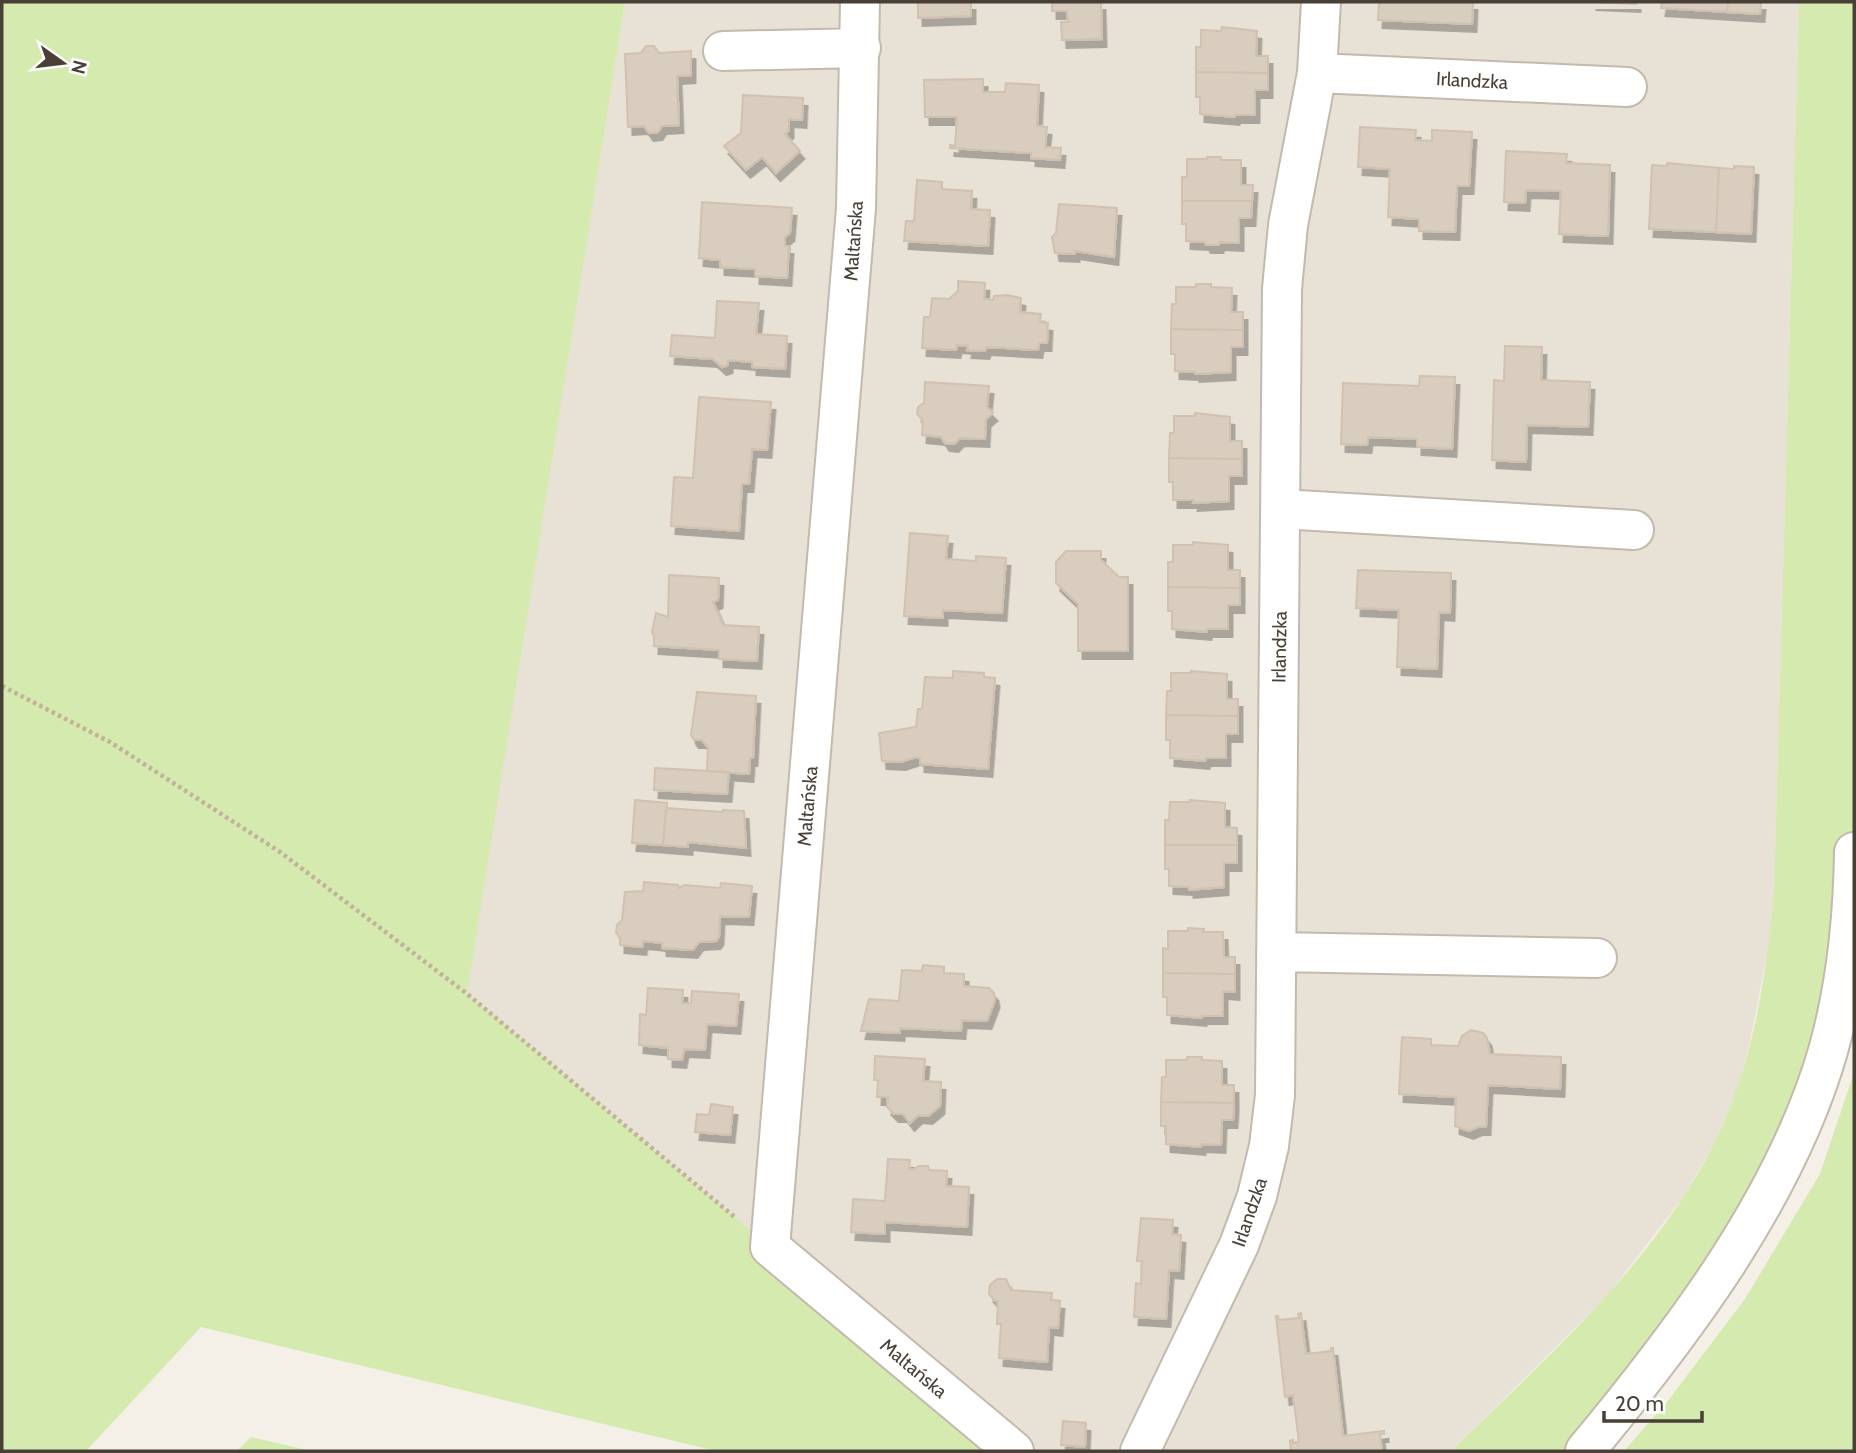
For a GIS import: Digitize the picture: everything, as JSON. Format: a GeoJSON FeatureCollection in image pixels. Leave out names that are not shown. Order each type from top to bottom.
{"type":"FeatureCollection","features":[{"type":"Feature","properties":{"kind":"street","name":"Maltańska"},"geometry":{"type":"LineString","coordinates":[[860,2],[856,208],[770,1247],[1014,1451]]}},
{"type":"Feature","properties":{"kind":"street","name":"Irlandzka"},"geometry":{"type":"LineString","coordinates":[[1140,1451],[1239,1245],[1258,1196],[1269,1146],[1275,1095],[1284,258],[1317,73],[1321,2]]}},
{"type":"Feature","properties":{"kind":"street"},"geometry":{"type":"LineString","coordinates":[[723,51],[860,48]]}},
{"type":"Feature","properties":{"kind":"street","name":"Irlandzka"},"geometry":{"type":"LineString","coordinates":[[1317,73],[1627,87]]}},
{"type":"Feature","properties":{"kind":"street"},"geometry":{"type":"LineString","coordinates":[[1280,509],[1634,530]]}},
{"type":"Feature","properties":{"kind":"street"},"geometry":{"type":"LineString","coordinates":[[1585,1451],[1673,1341],[1745,1236],[1803,1122],[1828,1051],[1842,986],[1853,887],[1854,852]]}},
{"type":"Feature","properties":{"kind":"street"},"geometry":{"type":"LineString","coordinates":[[1276,952],[1597,958]]}},
{"type":"Feature","properties":{"kind":"path"},"geometry":{"type":"LineString","coordinates":[[2,686],[110,742],[280,852],[467,993],[770,1247]]}},
{"type":"Feature","properties":{"kind":"shaded area"},"geometry":{"type":"Polygon","coordinates":[[[625,2],[1799,2],[1774,890],[1769,944],[1750,1042],[1738,1088],[1714,1143],[1684,1196],[1608,1295],[1451,1451],[1014,1451],[466,993],[625,2]]]}},
{"type":"Feature","properties":{"kind":"green space"},"geometry":{"type":"Polygon","coordinates":[[[2,2],[625,2],[467,993],[1014,1451],[716,1451],[201,1327],[86,1451],[2,1451],[2,2]]]}},
{"type":"Feature","properties":{"kind":"green space"},"geometry":{"type":"Polygon","coordinates":[[[1799,2],[1854,2],[1854,852],[1803,1122],[1585,1451],[1451,1451],[1576,1328],[1653,1240],[1686,1193],[1715,1142],[1745,1064],[1757,1016],[1774,890],[1799,2]]]}},
{"type":"Feature","properties":{"kind":"green space"},"geometry":{"type":"Polygon","coordinates":[[[1854,1073],[1854,1451],[1624,1451],[1667,1402],[1745,1299],[1820,1174],[1854,1073]]]}},
{"type":"Feature","properties":{"kind":"green space"},"geometry":{"type":"Polygon","coordinates":[[[251,1437],[312,1451],[237,1451],[251,1437]]]}},
{"type":"Feature","properties":{"kind":"building"},"geometry":{"type":"Polygon","coordinates":[[[918,2],[971,2],[971,16],[918,18],[918,2]]]}},
{"type":"Feature","properties":{"kind":"building"},"geometry":{"type":"Polygon","coordinates":[[[1052,2],[1101,2],[1102,39],[1062,40],[1061,22],[1068,22],[1067,11],[1052,11],[1052,2]]]}},
{"type":"Feature","properties":{"kind":"building"},"geometry":{"type":"Polygon","coordinates":[[[1379,2],[1473,2],[1472,24],[1378,20],[1379,2]]]}},
{"type":"Feature","properties":{"kind":"building"},"geometry":{"type":"Polygon","coordinates":[[[1591,2],[1636,2],[1636,4],[1591,2]]]}},
{"type":"Feature","properties":{"kind":"building"},"geometry":{"type":"Polygon","coordinates":[[[1662,2],[1728,2],[1727,12],[1661,8],[1662,2]]]}},
{"type":"Feature","properties":{"kind":"building"},"geometry":{"type":"Polygon","coordinates":[[[1728,2],[1761,2],[1760,14],[1727,12],[1728,2]]]}},
{"type":"Feature","properties":{"kind":"building"},"geometry":{"type":"Polygon","coordinates":[[[1222,27],[1257,31],[1256,56],[1268,56],[1268,73],[1196,72],[1196,47],[1201,47],[1201,30],[1221,31],[1222,27]]]}},
{"type":"Feature","properties":{"kind":"building"},"geometry":{"type":"Polygon","coordinates":[[[646,46],[654,46],[659,53],[691,51],[691,75],[677,76],[679,125],[662,126],[658,132],[649,133],[644,126],[628,127],[625,54],[641,53],[646,46]]]}},
{"type":"Feature","properties":{"kind":"building"},"geometry":{"type":"Polygon","coordinates":[[[1196,72],[1268,73],[1268,90],[1255,90],[1255,115],[1235,117],[1200,114],[1200,97],[1196,97],[1196,72]]]}},
{"type":"Feature","properties":{"kind":"building"},"geometry":{"type":"Polygon","coordinates":[[[983,79],[983,92],[1005,92],[1006,83],[1039,85],[1037,126],[1047,127],[1045,147],[1061,148],[1060,160],[1031,158],[1031,153],[950,148],[950,145],[955,146],[957,117],[925,117],[924,80],[983,79]]]}},
{"type":"Feature","properties":{"kind":"building"},"geometry":{"type":"Polygon","coordinates":[[[743,95],[803,98],[802,120],[789,119],[789,130],[785,134],[800,151],[776,173],[762,157],[746,170],[724,146],[741,133],[743,95]]]}},
{"type":"Feature","properties":{"kind":"building"},"geometry":{"type":"Polygon","coordinates":[[[1360,127],[1416,130],[1415,140],[1432,141],[1432,130],[1472,132],[1469,186],[1457,186],[1455,232],[1419,231],[1419,219],[1388,217],[1390,169],[1358,167],[1360,127]]]}},
{"type":"Feature","properties":{"kind":"building"},"geometry":{"type":"Polygon","coordinates":[[[1506,151],[1567,154],[1566,163],[1610,165],[1608,236],[1559,234],[1561,191],[1526,190],[1525,203],[1504,202],[1506,151]]]}},
{"type":"Feature","properties":{"kind":"building"},"geometry":{"type":"Polygon","coordinates":[[[1207,157],[1241,160],[1241,185],[1253,185],[1252,201],[1182,201],[1182,177],[1187,177],[1187,159],[1207,157]]]}},
{"type":"Feature","properties":{"kind":"building"},"geometry":{"type":"Polygon","coordinates":[[[1667,163],[1719,168],[1716,232],[1649,229],[1652,165],[1667,166],[1667,163]]]}},
{"type":"Feature","properties":{"kind":"building"},"geometry":{"type":"Polygon","coordinates":[[[1734,166],[1754,167],[1751,234],[1716,232],[1719,168],[1734,169],[1734,166]]]}},
{"type":"Feature","properties":{"kind":"building"},"geometry":{"type":"Polygon","coordinates":[[[917,180],[942,182],[942,189],[972,191],[971,209],[990,210],[988,246],[904,241],[906,221],[914,221],[917,180]]]}},
{"type":"Feature","properties":{"kind":"building"},"geometry":{"type":"Polygon","coordinates":[[[1182,201],[1252,201],[1251,218],[1239,218],[1239,243],[1219,242],[1219,245],[1206,245],[1205,242],[1186,241],[1186,224],[1182,224],[1182,201]]]}},
{"type":"Feature","properties":{"kind":"building"},"geometry":{"type":"Polygon","coordinates":[[[702,202],[792,208],[790,233],[785,237],[785,246],[789,246],[787,278],[755,276],[755,269],[720,267],[720,260],[699,258],[702,202]]]}},
{"type":"Feature","properties":{"kind":"building"},"geometry":{"type":"Polygon","coordinates":[[[1059,204],[1117,208],[1114,257],[1075,251],[1075,254],[1055,253],[1052,237],[1056,233],[1059,204]]]}},
{"type":"Feature","properties":{"kind":"building"},"geometry":{"type":"Polygon","coordinates":[[[958,281],[985,283],[984,299],[993,300],[994,296],[1007,295],[1021,298],[1020,312],[1041,314],[1040,322],[1048,323],[1047,343],[1039,343],[1038,350],[986,347],[985,351],[967,350],[968,346],[957,345],[956,350],[922,348],[924,317],[930,317],[932,298],[949,299],[958,291],[958,281]]]}},
{"type":"Feature","properties":{"kind":"building"},"geometry":{"type":"Polygon","coordinates":[[[1196,284],[1232,288],[1231,312],[1243,312],[1243,330],[1171,329],[1176,287],[1196,287],[1196,284]]]}},
{"type":"Feature","properties":{"kind":"building"},"geometry":{"type":"Polygon","coordinates":[[[717,301],[759,303],[756,334],[787,336],[785,369],[752,367],[752,362],[728,360],[728,365],[722,367],[713,359],[670,356],[672,335],[715,338],[717,301]]]}},
{"type":"Feature","properties":{"kind":"building"},"geometry":{"type":"Polygon","coordinates":[[[1171,329],[1243,330],[1243,347],[1231,347],[1231,372],[1195,374],[1175,371],[1175,354],[1171,354],[1171,329]]]}},
{"type":"Feature","properties":{"kind":"building"},"geometry":{"type":"Polygon","coordinates":[[[1505,346],[1542,347],[1541,380],[1590,382],[1588,427],[1527,425],[1526,462],[1492,460],[1494,380],[1504,381],[1505,346]]]}},
{"type":"Feature","properties":{"kind":"building"},"geometry":{"type":"Polygon","coordinates":[[[1420,376],[1455,377],[1452,449],[1417,447],[1417,439],[1368,437],[1367,445],[1341,444],[1343,383],[1419,386],[1420,376]]]}},
{"type":"Feature","properties":{"kind":"building"},"geometry":{"type":"Polygon","coordinates":[[[925,382],[989,386],[987,407],[993,413],[986,419],[985,439],[960,438],[954,444],[945,443],[941,437],[922,435],[923,420],[917,414],[918,407],[924,403],[925,382]]]}},
{"type":"Feature","properties":{"kind":"building"},"geometry":{"type":"Polygon","coordinates":[[[699,397],[771,402],[767,450],[752,449],[749,484],[742,484],[739,531],[671,526],[674,477],[693,478],[699,397]]]}},
{"type":"Feature","properties":{"kind":"building"},"geometry":{"type":"Polygon","coordinates":[[[1195,413],[1230,417],[1230,441],[1242,441],[1242,459],[1169,458],[1174,416],[1195,416],[1195,413]]]}},
{"type":"Feature","properties":{"kind":"building"},"geometry":{"type":"Polygon","coordinates":[[[1169,458],[1242,459],[1242,476],[1229,476],[1229,501],[1193,503],[1194,500],[1173,500],[1173,482],[1169,482],[1169,458]]]}},
{"type":"Feature","properties":{"kind":"building"},"geometry":{"type":"Polygon","coordinates":[[[910,533],[948,536],[946,559],[976,561],[976,556],[1006,558],[1002,613],[943,610],[943,618],[904,616],[910,533]]]}},
{"type":"Feature","properties":{"kind":"building"},"geometry":{"type":"Polygon","coordinates":[[[1193,542],[1228,545],[1228,570],[1240,570],[1240,588],[1168,587],[1168,562],[1173,562],[1173,545],[1193,545],[1193,542]]]}},
{"type":"Feature","properties":{"kind":"building"},"geometry":{"type":"Polygon","coordinates":[[[1066,551],[1101,551],[1101,560],[1119,577],[1128,577],[1128,651],[1078,651],[1078,604],[1056,583],[1056,562],[1066,551]]]}},
{"type":"Feature","properties":{"kind":"building"},"geometry":{"type":"Polygon","coordinates":[[[1358,570],[1451,573],[1450,613],[1439,612],[1437,669],[1397,667],[1399,610],[1356,608],[1358,570]]]}},
{"type":"Feature","properties":{"kind":"building"},"geometry":{"type":"Polygon","coordinates":[[[669,575],[719,578],[718,600],[713,602],[723,625],[759,627],[757,661],[719,659],[719,650],[654,646],[652,632],[656,613],[668,617],[669,575]]]}},
{"type":"Feature","properties":{"kind":"building"},"geometry":{"type":"Polygon","coordinates":[[[1168,587],[1240,588],[1240,605],[1228,605],[1228,629],[1207,629],[1207,632],[1172,629],[1172,611],[1168,611],[1168,587]]]}},
{"type":"Feature","properties":{"kind":"building"},"geometry":{"type":"Polygon","coordinates":[[[953,671],[984,673],[984,677],[995,678],[988,769],[920,764],[920,758],[916,757],[901,762],[882,761],[879,733],[916,727],[918,709],[922,709],[925,677],[953,678],[953,671]]]}},
{"type":"Feature","properties":{"kind":"building"},"geometry":{"type":"Polygon","coordinates":[[[1191,671],[1227,674],[1227,699],[1238,699],[1238,716],[1166,715],[1167,691],[1171,691],[1171,673],[1191,671]]]}},
{"type":"Feature","properties":{"kind":"building"},"geometry":{"type":"Polygon","coordinates":[[[697,692],[756,696],[753,758],[750,758],[749,774],[707,771],[708,747],[702,740],[694,740],[691,735],[697,692]]]}},
{"type":"Feature","properties":{"kind":"building"},"geometry":{"type":"Polygon","coordinates":[[[1166,715],[1238,716],[1238,734],[1226,734],[1226,758],[1206,758],[1205,761],[1170,758],[1170,740],[1166,740],[1166,715]]]}},
{"type":"Feature","properties":{"kind":"building"},"geometry":{"type":"Polygon","coordinates":[[[655,768],[729,772],[727,794],[654,790],[655,768]]]}},
{"type":"Feature","properties":{"kind":"building"},"geometry":{"type":"Polygon","coordinates":[[[635,800],[667,803],[663,845],[632,843],[635,800]]]}},
{"type":"Feature","properties":{"kind":"building"},"geometry":{"type":"Polygon","coordinates":[[[1190,800],[1225,803],[1225,827],[1237,828],[1237,845],[1165,845],[1165,820],[1169,820],[1170,802],[1190,800]]]}},
{"type":"Feature","properties":{"kind":"building"},"geometry":{"type":"Polygon","coordinates":[[[666,808],[744,811],[746,848],[688,842],[688,847],[663,845],[666,808]]]}},
{"type":"Feature","properties":{"kind":"building"},"geometry":{"type":"Polygon","coordinates":[[[1165,845],[1237,845],[1237,863],[1224,863],[1224,887],[1189,890],[1189,887],[1169,886],[1169,869],[1165,869],[1165,845]]]}},
{"type":"Feature","properties":{"kind":"building"},"geometry":{"type":"Polygon","coordinates":[[[644,882],[678,885],[679,888],[684,885],[720,888],[721,883],[752,886],[749,917],[720,916],[719,937],[716,941],[699,942],[693,950],[662,948],[662,943],[643,941],[642,947],[620,945],[616,932],[617,925],[622,920],[625,892],[643,891],[644,882]]]}},
{"type":"Feature","properties":{"kind":"building"},"geometry":{"type":"Polygon","coordinates":[[[1188,928],[1204,929],[1203,932],[1223,932],[1224,957],[1235,957],[1235,974],[1163,973],[1163,948],[1168,949],[1168,931],[1188,931],[1188,928]]]}},
{"type":"Feature","properties":{"kind":"building"},"geometry":{"type":"Polygon","coordinates":[[[923,965],[944,967],[944,973],[964,974],[964,986],[989,988],[994,993],[995,1000],[987,1021],[962,1020],[961,1031],[900,1028],[900,1033],[861,1031],[869,999],[899,1001],[902,970],[922,971],[923,965]]]}},
{"type":"Feature","properties":{"kind":"building"},"geometry":{"type":"Polygon","coordinates":[[[1163,973],[1235,974],[1235,992],[1223,991],[1223,1016],[1202,1018],[1167,1015],[1167,997],[1163,997],[1163,973]]]}},
{"type":"Feature","properties":{"kind":"building"},"geometry":{"type":"Polygon","coordinates":[[[648,988],[683,990],[682,1003],[691,1003],[692,991],[739,994],[736,1026],[707,1024],[705,1050],[684,1049],[682,1060],[668,1059],[668,1048],[639,1045],[640,1014],[646,1015],[648,988]]]}},
{"type":"Feature","properties":{"kind":"building"},"geometry":{"type":"Polygon","coordinates":[[[1471,1030],[1483,1033],[1487,1038],[1490,1054],[1561,1057],[1560,1089],[1488,1085],[1486,1127],[1469,1131],[1455,1126],[1456,1097],[1399,1094],[1402,1037],[1431,1039],[1431,1045],[1458,1046],[1462,1036],[1471,1030]]]}},
{"type":"Feature","properties":{"kind":"building"},"geometry":{"type":"Polygon","coordinates":[[[875,1056],[925,1059],[923,1081],[941,1082],[940,1106],[928,1116],[918,1115],[910,1123],[903,1114],[894,1114],[887,1107],[888,1097],[877,1097],[878,1080],[874,1080],[875,1056]]]}},
{"type":"Feature","properties":{"kind":"building"},"geometry":{"type":"Polygon","coordinates":[[[1187,1057],[1222,1061],[1222,1085],[1234,1085],[1234,1103],[1161,1102],[1166,1060],[1186,1060],[1187,1057]]]}},
{"type":"Feature","properties":{"kind":"building"},"geometry":{"type":"Polygon","coordinates":[[[1161,1102],[1234,1103],[1233,1120],[1222,1120],[1221,1145],[1201,1144],[1201,1147],[1166,1144],[1166,1126],[1161,1126],[1161,1102]]]}},
{"type":"Feature","properties":{"kind":"building"},"geometry":{"type":"Polygon","coordinates":[[[711,1104],[733,1107],[730,1135],[695,1132],[697,1114],[709,1115],[711,1104]]]}},
{"type":"Feature","properties":{"kind":"building"},"geometry":{"type":"Polygon","coordinates":[[[888,1159],[910,1160],[909,1169],[928,1166],[929,1170],[947,1171],[946,1186],[969,1187],[967,1227],[885,1222],[885,1234],[851,1232],[853,1199],[885,1201],[888,1159]]]}},
{"type":"Feature","properties":{"kind":"building"},"geometry":{"type":"Polygon","coordinates":[[[1141,1218],[1173,1220],[1172,1234],[1181,1235],[1179,1271],[1169,1270],[1166,1319],[1134,1317],[1136,1283],[1141,1284],[1142,1261],[1137,1261],[1141,1218]]]}},
{"type":"Feature","properties":{"kind":"building"},"geometry":{"type":"Polygon","coordinates":[[[997,1279],[1006,1279],[1011,1290],[1052,1293],[1051,1300],[1060,1301],[1058,1328],[1049,1327],[1047,1362],[999,1358],[1001,1324],[997,1324],[998,1301],[989,1294],[990,1285],[997,1279]]]}},
{"type":"Feature","properties":{"kind":"building"},"geometry":{"type":"Polygon","coordinates":[[[1301,1313],[1306,1354],[1331,1351],[1333,1348],[1343,1436],[1384,1431],[1384,1434],[1380,1434],[1382,1451],[1291,1451],[1290,1441],[1299,1442],[1293,1395],[1285,1397],[1276,1316],[1279,1320],[1299,1318],[1298,1314],[1301,1313]]]}},
{"type":"Feature","properties":{"kind":"building"},"geometry":{"type":"Polygon","coordinates":[[[1063,1421],[1086,1423],[1085,1447],[1061,1445],[1063,1421]]]}}]}
